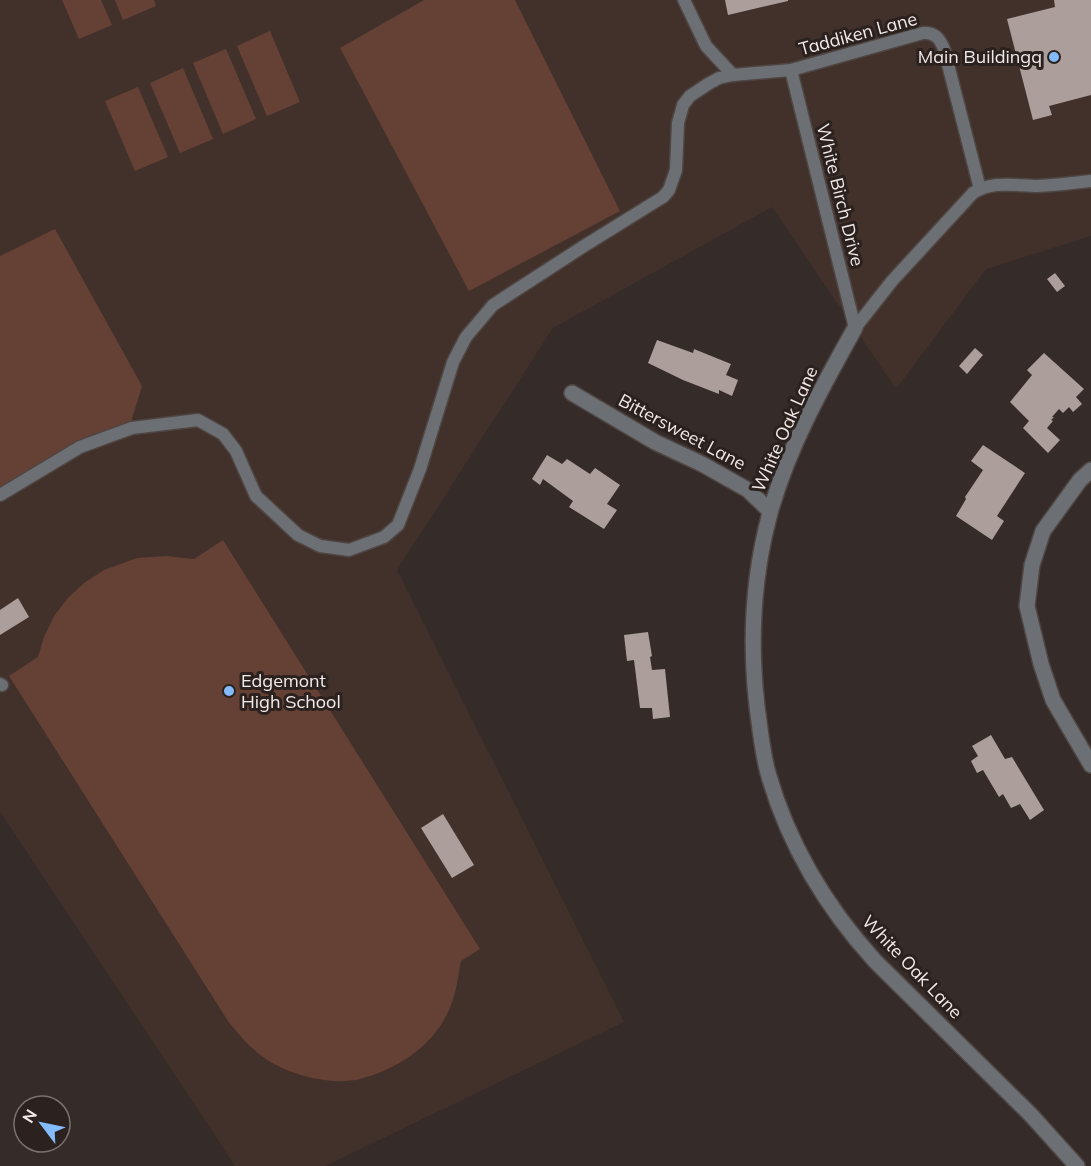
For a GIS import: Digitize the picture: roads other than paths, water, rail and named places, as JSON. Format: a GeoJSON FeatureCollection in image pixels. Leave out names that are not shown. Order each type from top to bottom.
{"type":"FeatureCollection","features":[{"type":"Feature","properties":{"kind":"street","name":"White Oak Lane"},"geometry":{"type":"LineString","coordinates":[[855,328],[814,403],[782,478],[770,511],[761,549],[753,627],[753,667],[756,705],[767,771],[791,836],[822,893],[858,943],[1031,1115],[1077,1166]]}},
{"type":"Feature","properties":{"kind":"street","name":"Bittersweet Lane"},"geometry":{"type":"LineString","coordinates":[[572,393],[655,442],[702,464],[748,490],[770,511]]}},
{"type":"Feature","properties":{"kind":"street"},"geometry":{"type":"LineString","coordinates":[[1091,470],[1080,480],[1043,531],[1032,565],[1027,606],[1041,664],[1053,700],[1091,765]]}},
{"type":"Feature","properties":{"kind":"lane"},"geometry":{"type":"LineString","coordinates":[[684,0],[706,46],[732,75]]}},
{"type":"Feature","properties":{"kind":"lane","name":"Taddiken Lane"},"geometry":{"type":"LineString","coordinates":[[0,495],[80,447],[132,428],[198,420],[223,434],[236,451],[256,496],[298,535],[320,546],[348,550],[384,537],[398,525],[420,469],[453,362],[466,337],[493,305],[663,197],[669,190],[676,171],[678,123],[683,105],[690,96],[719,78],[791,70],[923,33],[934,35],[944,49],[980,189]]}},
{"type":"Feature","properties":{"kind":"lane","name":"White Birch Drive"},"geometry":{"type":"LineString","coordinates":[[791,70],[855,328]]}},
{"type":"Feature","properties":{"kind":"lane"},"geometry":{"type":"LineString","coordinates":[[980,189],[995,185],[1040,186],[1091,181]]}},
{"type":"Feature","properties":{"kind":"lane","name":"White Oak Lane"},"geometry":{"type":"LineString","coordinates":[[855,328],[892,281],[973,193],[980,189]]}},
{"type":"Feature","properties":{"kind":"place","name":"Main Buildingq"},"geometry":{"type":"Point","coordinates":[1054,57]}},
{"type":"Feature","properties":{"kind":"place","name":"Edgemont High School"},"geometry":{"type":"Point","coordinates":[229,691]}}]}
